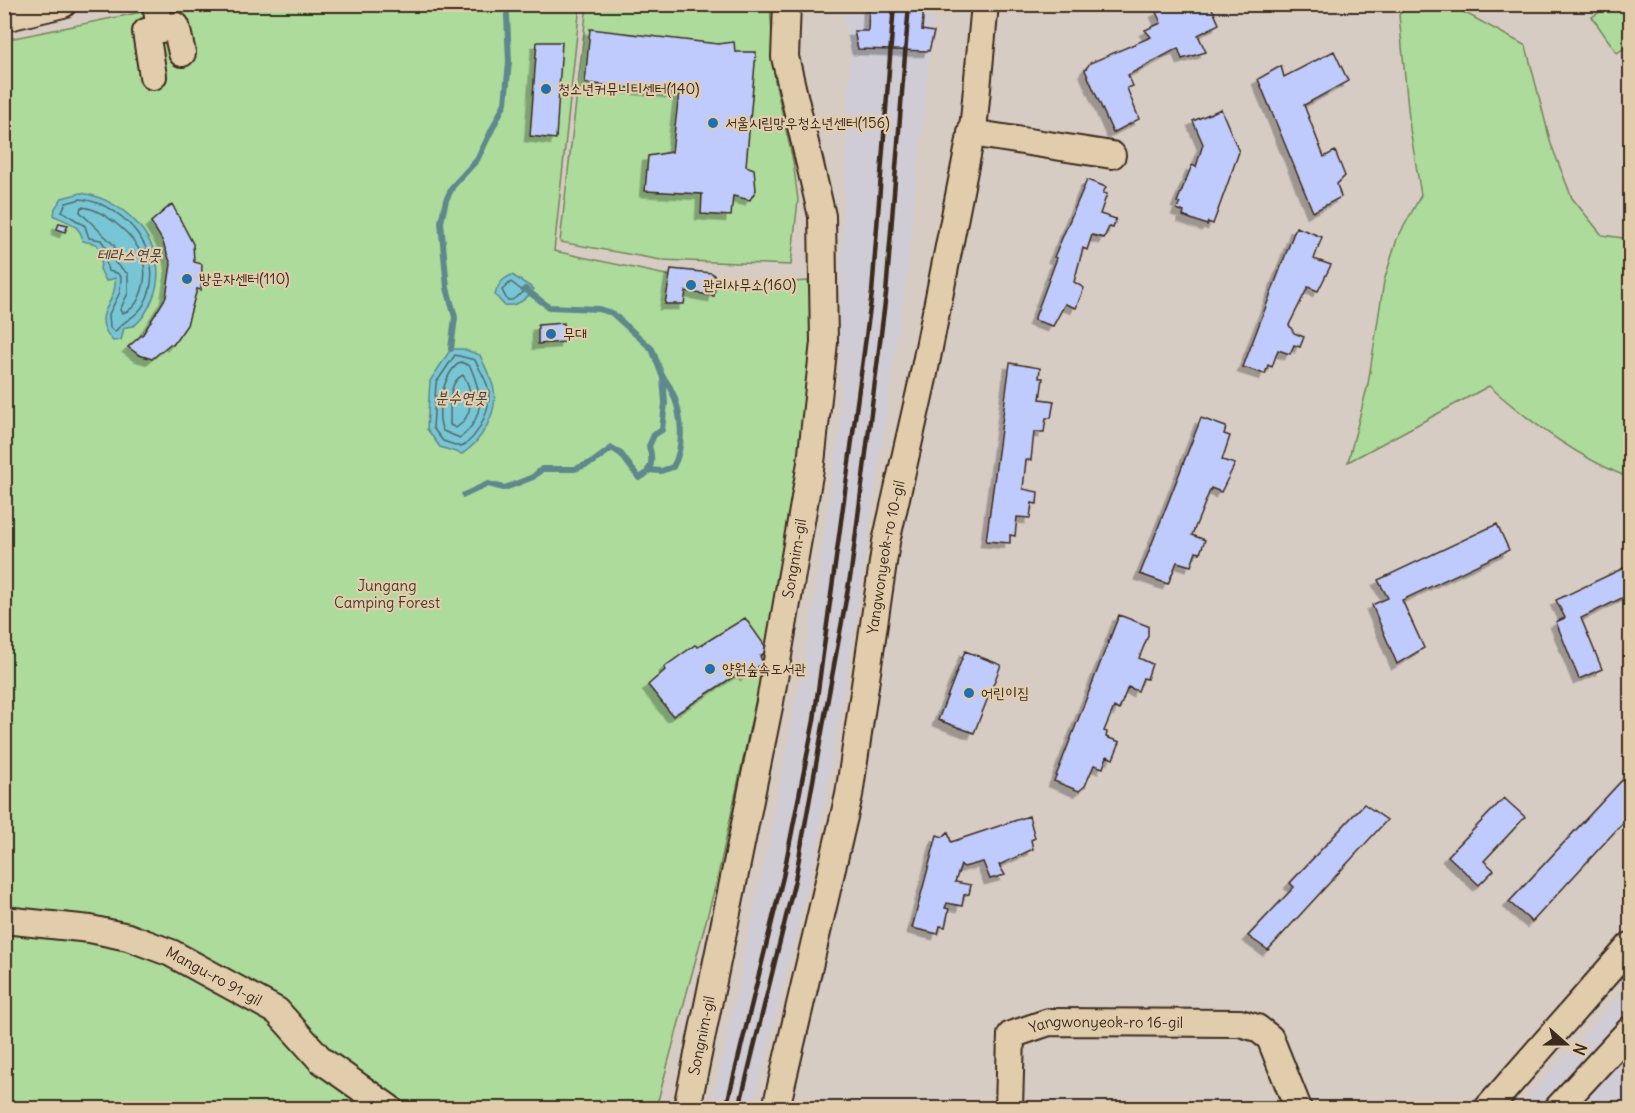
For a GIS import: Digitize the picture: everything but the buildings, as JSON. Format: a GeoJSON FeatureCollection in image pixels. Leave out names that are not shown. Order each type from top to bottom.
{"type":"FeatureCollection","features":[{"type":"Feature","properties":{"kind":"street"},"geometry":{"type":"LineString","coordinates":[[4,18],[63,4]]}},
{"type":"Feature","properties":{"kind":"street","name":"Songnim-gil"},"geometry":{"type":"LineString","coordinates":[[687,1108],[774,679],[811,463],[824,342],[822,216],[785,57],[787,4]]}},
{"type":"Feature","properties":{"kind":"street","name":"Yangwonyeok-ro 10-gil"},"geometry":{"type":"LineString","coordinates":[[776,1108],[849,795],[886,542],[922,383],[971,133],[985,4]]}},
{"type":"Feature","properties":{"kind":"street"},"geometry":{"type":"LineString","coordinates":[[153,76],[146,32],[158,16],[176,26],[182,53]]}},
{"type":"Feature","properties":{"kind":"street"},"geometry":{"type":"LineString","coordinates":[[971,133],[1112,155]]}},
{"type":"Feature","properties":{"kind":"street","name":"Mangu-ro 91-gil"},"geometry":{"type":"LineString","coordinates":[[4,920],[90,929],[128,937],[171,953],[277,1011],[321,1060],[389,1108]]}},
{"type":"Feature","properties":{"kind":"street"},"geometry":{"type":"LineString","coordinates":[[1488,1108],[1630,946]]}},
{"type":"Feature","properties":{"kind":"street","name":"Yangwonyeok-ro 16-gil"},"geometry":{"type":"LineString","coordinates":[[1009,1108],[1011,1035],[1049,1022],[1240,1023],[1257,1028],[1270,1038],[1298,1108]]}},
{"type":"Feature","properties":{"kind":"street"},"geometry":{"type":"LineString","coordinates":[[1558,1108],[1630,1030]]}},
{"type":"Feature","properties":{"kind":"shaded area"},"geometry":{"type":"Polygon","coordinates":[[[842,5],[935,5],[907,273],[856,619],[817,847],[753,1108],[711,1108],[772,827],[813,612],[840,426],[840,306],[850,52],[842,5]]]}},
{"type":"Feature","properties":{"kind":"shaded area"},"geometry":{"type":"Polygon","coordinates":[[[1630,985],[1630,1108],[1518,1108],[1630,985]]]}},
{"type":"Feature","properties":{"kind":"green space"},"geometry":{"type":"Polygon","coordinates":[[[1409,4],[1451,5],[1526,46],[1551,144],[1572,198],[1602,235],[1630,239],[1630,478],[1574,450],[1521,413],[1489,386],[1348,462],[1368,384],[1384,281],[1397,239],[1421,195],[1410,129],[1399,15],[1409,4]]]}},
{"type":"Feature","properties":{"kind":"green space","name":"Jungang Camping Forest"},"geometry":{"type":"Polygon","coordinates":[[[176,5],[580,5],[554,251],[717,286],[808,281],[814,339],[781,583],[717,880],[656,1108],[5,1108],[4,40],[176,5]]]}},
{"type":"Feature","properties":{"kind":"green space"},"geometry":{"type":"Polygon","coordinates":[[[587,5],[770,5],[775,81],[793,161],[798,200],[791,265],[661,260],[560,242],[587,5]]]}},
{"type":"Feature","properties":{"kind":"green space"},"geometry":{"type":"Polygon","coordinates":[[[1610,5],[1630,5],[1630,44],[1617,53],[1592,17],[1610,5]]]}},
{"type":"Feature","properties":{"kind":"water","name":"테라스연못"},"geometry":{"type":"Polygon","coordinates":[[[81,193],[116,206],[131,217],[152,246],[157,264],[157,282],[151,303],[139,321],[133,326],[124,328],[121,340],[113,341],[103,323],[103,316],[115,287],[115,278],[106,281],[100,269],[103,253],[96,244],[83,241],[79,231],[73,225],[54,216],[55,208],[62,198],[81,193]]]}},
{"type":"Feature","properties":{"kind":"water"},"geometry":{"type":"Polygon","coordinates":[[[512,275],[534,289],[521,302],[504,305],[495,295],[501,282],[512,275]]]}},
{"type":"Feature","properties":{"kind":"water","name":"분수연못"},"geometry":{"type":"Polygon","coordinates":[[[451,349],[463,349],[480,355],[492,381],[495,399],[491,417],[482,435],[462,454],[440,447],[427,429],[430,381],[451,349]]]}},
{"type":"Feature","properties":{"kind":"waterway"},"geometry":{"type":"LineString","coordinates":[[451,349],[455,317],[447,288],[441,222],[446,200],[453,186],[477,160],[505,103],[509,62],[507,15]]}},
{"type":"Feature","properties":{"kind":"waterway"},"geometry":{"type":"LineString","coordinates":[[464,495],[488,484],[504,488],[533,477],[542,469],[575,469],[593,462],[612,448],[621,454],[639,478],[644,476],[649,469],[651,460],[649,446],[654,435],[662,430],[665,403],[663,378],[652,349],[612,313],[599,309],[549,307],[525,289]]}},
{"type":"Feature","properties":{"kind":"waterway"},"geometry":{"type":"LineString","coordinates":[[648,470],[661,471],[673,467],[680,446],[678,409],[664,378]]}},
{"type":"Feature","properties":{"kind":"railway"},"geometry":{"type":"LineString","coordinates":[[726,1108],[783,877],[814,720],[872,293],[894,4]]}},
{"type":"Feature","properties":{"kind":"railway"},"geometry":{"type":"LineString","coordinates":[[739,1108],[795,880],[851,572],[886,294],[909,4]]}},
{"type":"Feature","properties":{"kind":"place","name":"청소년커뮤니티센터(140)"},"geometry":{"type":"Point","coordinates":[546,89]}},
{"type":"Feature","properties":{"kind":"place","name":"서울시립망우청소년센터(156)"},"geometry":{"type":"Point","coordinates":[713,123]}},
{"type":"Feature","properties":{"kind":"place","name":"방문자센터(110)"},"geometry":{"type":"Point","coordinates":[187,279]}},
{"type":"Feature","properties":{"kind":"place","name":"관리사무소(160)"},"geometry":{"type":"Point","coordinates":[691,285]}},
{"type":"Feature","properties":{"kind":"place","name":"무대"},"geometry":{"type":"Point","coordinates":[551,334]}},
{"type":"Feature","properties":{"kind":"place","name":"양원숲속도서관"},"geometry":{"type":"Point","coordinates":[710,669]}},
{"type":"Feature","properties":{"kind":"place","name":"어린이집"},"geometry":{"type":"Point","coordinates":[969,693]}}]}
